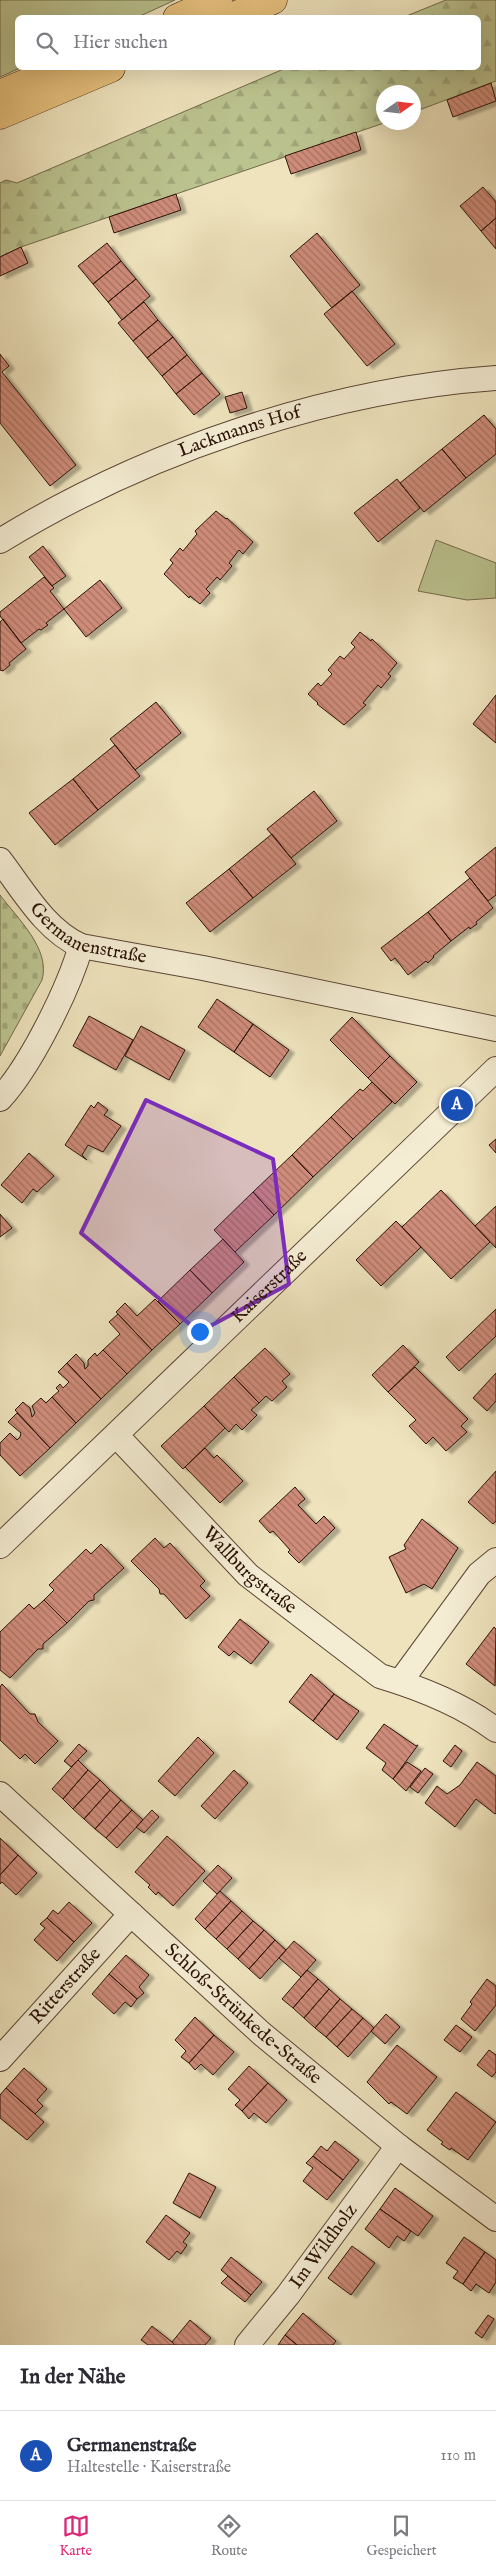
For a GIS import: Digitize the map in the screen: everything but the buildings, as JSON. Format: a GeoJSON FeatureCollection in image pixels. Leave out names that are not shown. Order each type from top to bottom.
{"type":"FeatureCollection","features":[{"type":"Feature","properties":{"kind":"highway"},"geometry":{"type":"LineString","coordinates":[[184,15],[218,0]]}},
{"type":"Feature","properties":{"kind":"highway"},"geometry":{"type":"LineString","coordinates":[[236,15],[273,0]]}},
{"type":"Feature","properties":{"kind":"highway"},"geometry":{"type":"LineString","coordinates":[[0,94],[56,70]]}},
{"type":"Feature","properties":{"kind":"highway"},"geometry":{"type":"LineString","coordinates":[[0,115],[106,70]]}},
{"type":"Feature","properties":{"kind":"street","name":"Lackmanns Hof"},"geometry":{"type":"LineString","coordinates":[[0,541],[49,511],[124,476],[232,433],[286,417],[405,389],[496,378]]}},
{"type":"Feature","properties":{"kind":"street","name":"Germanenstraße"},"geometry":{"type":"LineString","coordinates":[[0,860],[53,928],[65,939],[81,946],[203,968],[496,1029]]}},
{"type":"Feature","properties":{"kind":"street"},"geometry":{"type":"LineString","coordinates":[[0,1099],[23,1068],[72,975],[81,946]]}},
{"type":"Feature","properties":{"kind":"street","name":"Kaiserstraße"},"geometry":{"type":"LineString","coordinates":[[0,1546],[117,1436],[496,1069]]}},
{"type":"Feature","properties":{"kind":"street","name":"Wallburgstraße"},"geometry":{"type":"LineString","coordinates":[[117,1436],[248,1575],[380,1676],[400,1682],[479,1717],[496,1730]]}},
{"type":"Feature","properties":{"kind":"street"},"geometry":{"type":"LineString","coordinates":[[400,1682],[479,1574],[496,1560]]}},
{"type":"Feature","properties":{"kind":"street","name":"Schloß-Strünkede-Straße"},"geometry":{"type":"LineString","coordinates":[[0,1794],[262,2034],[398,2146],[496,2220]]}},
{"type":"Feature","properties":{"kind":"street","name":"Ritterstraße"},"geometry":{"type":"LineString","coordinates":[[0,2059],[131,1914]]}},
{"type":"Feature","properties":{"kind":"street","name":"Im Wildholz"},"geometry":{"type":"LineString","coordinates":[[247,2345],[288,2295],[398,2146]]}},
{"type":"Feature","properties":{"kind":"highlighted area"},"geometry":{"type":"Polygon","coordinates":[[[146,1100],[273,1159],[289,1284],[199,1332],[81,1233],[146,1100]]]}},
{"type":"Feature","properties":{"kind":"green space"},"geometry":{"type":"Polygon","coordinates":[[[0,0],[175,0],[142,15],[15,15],[16,70],[0,77],[0,0]]]}},
{"type":"Feature","properties":{"kind":"green space"},"geometry":{"type":"Polygon","coordinates":[[[446,0],[496,0],[496,81],[421,109],[421,85],[376,85],[376,126],[21,247],[0,257],[0,183],[6,180],[17,183],[281,70],[481,70],[481,15],[409,15],[446,0]]]}},
{"type":"Feature","properties":{"kind":"green space"},"geometry":{"type":"Polygon","coordinates":[[[436,540],[496,563],[496,598],[467,600],[418,591],[436,540]]]}},
{"type":"Feature","properties":{"kind":"green space"},"geometry":{"type":"Polygon","coordinates":[[[0,895],[31,934],[42,957],[43,968],[42,980],[0,1056],[0,895]]]}},
{"type":"Feature","properties":{"kind":"place","name":"Germanenstraße"},"geometry":{"type":"Point","coordinates":[457,1105]}}]}
